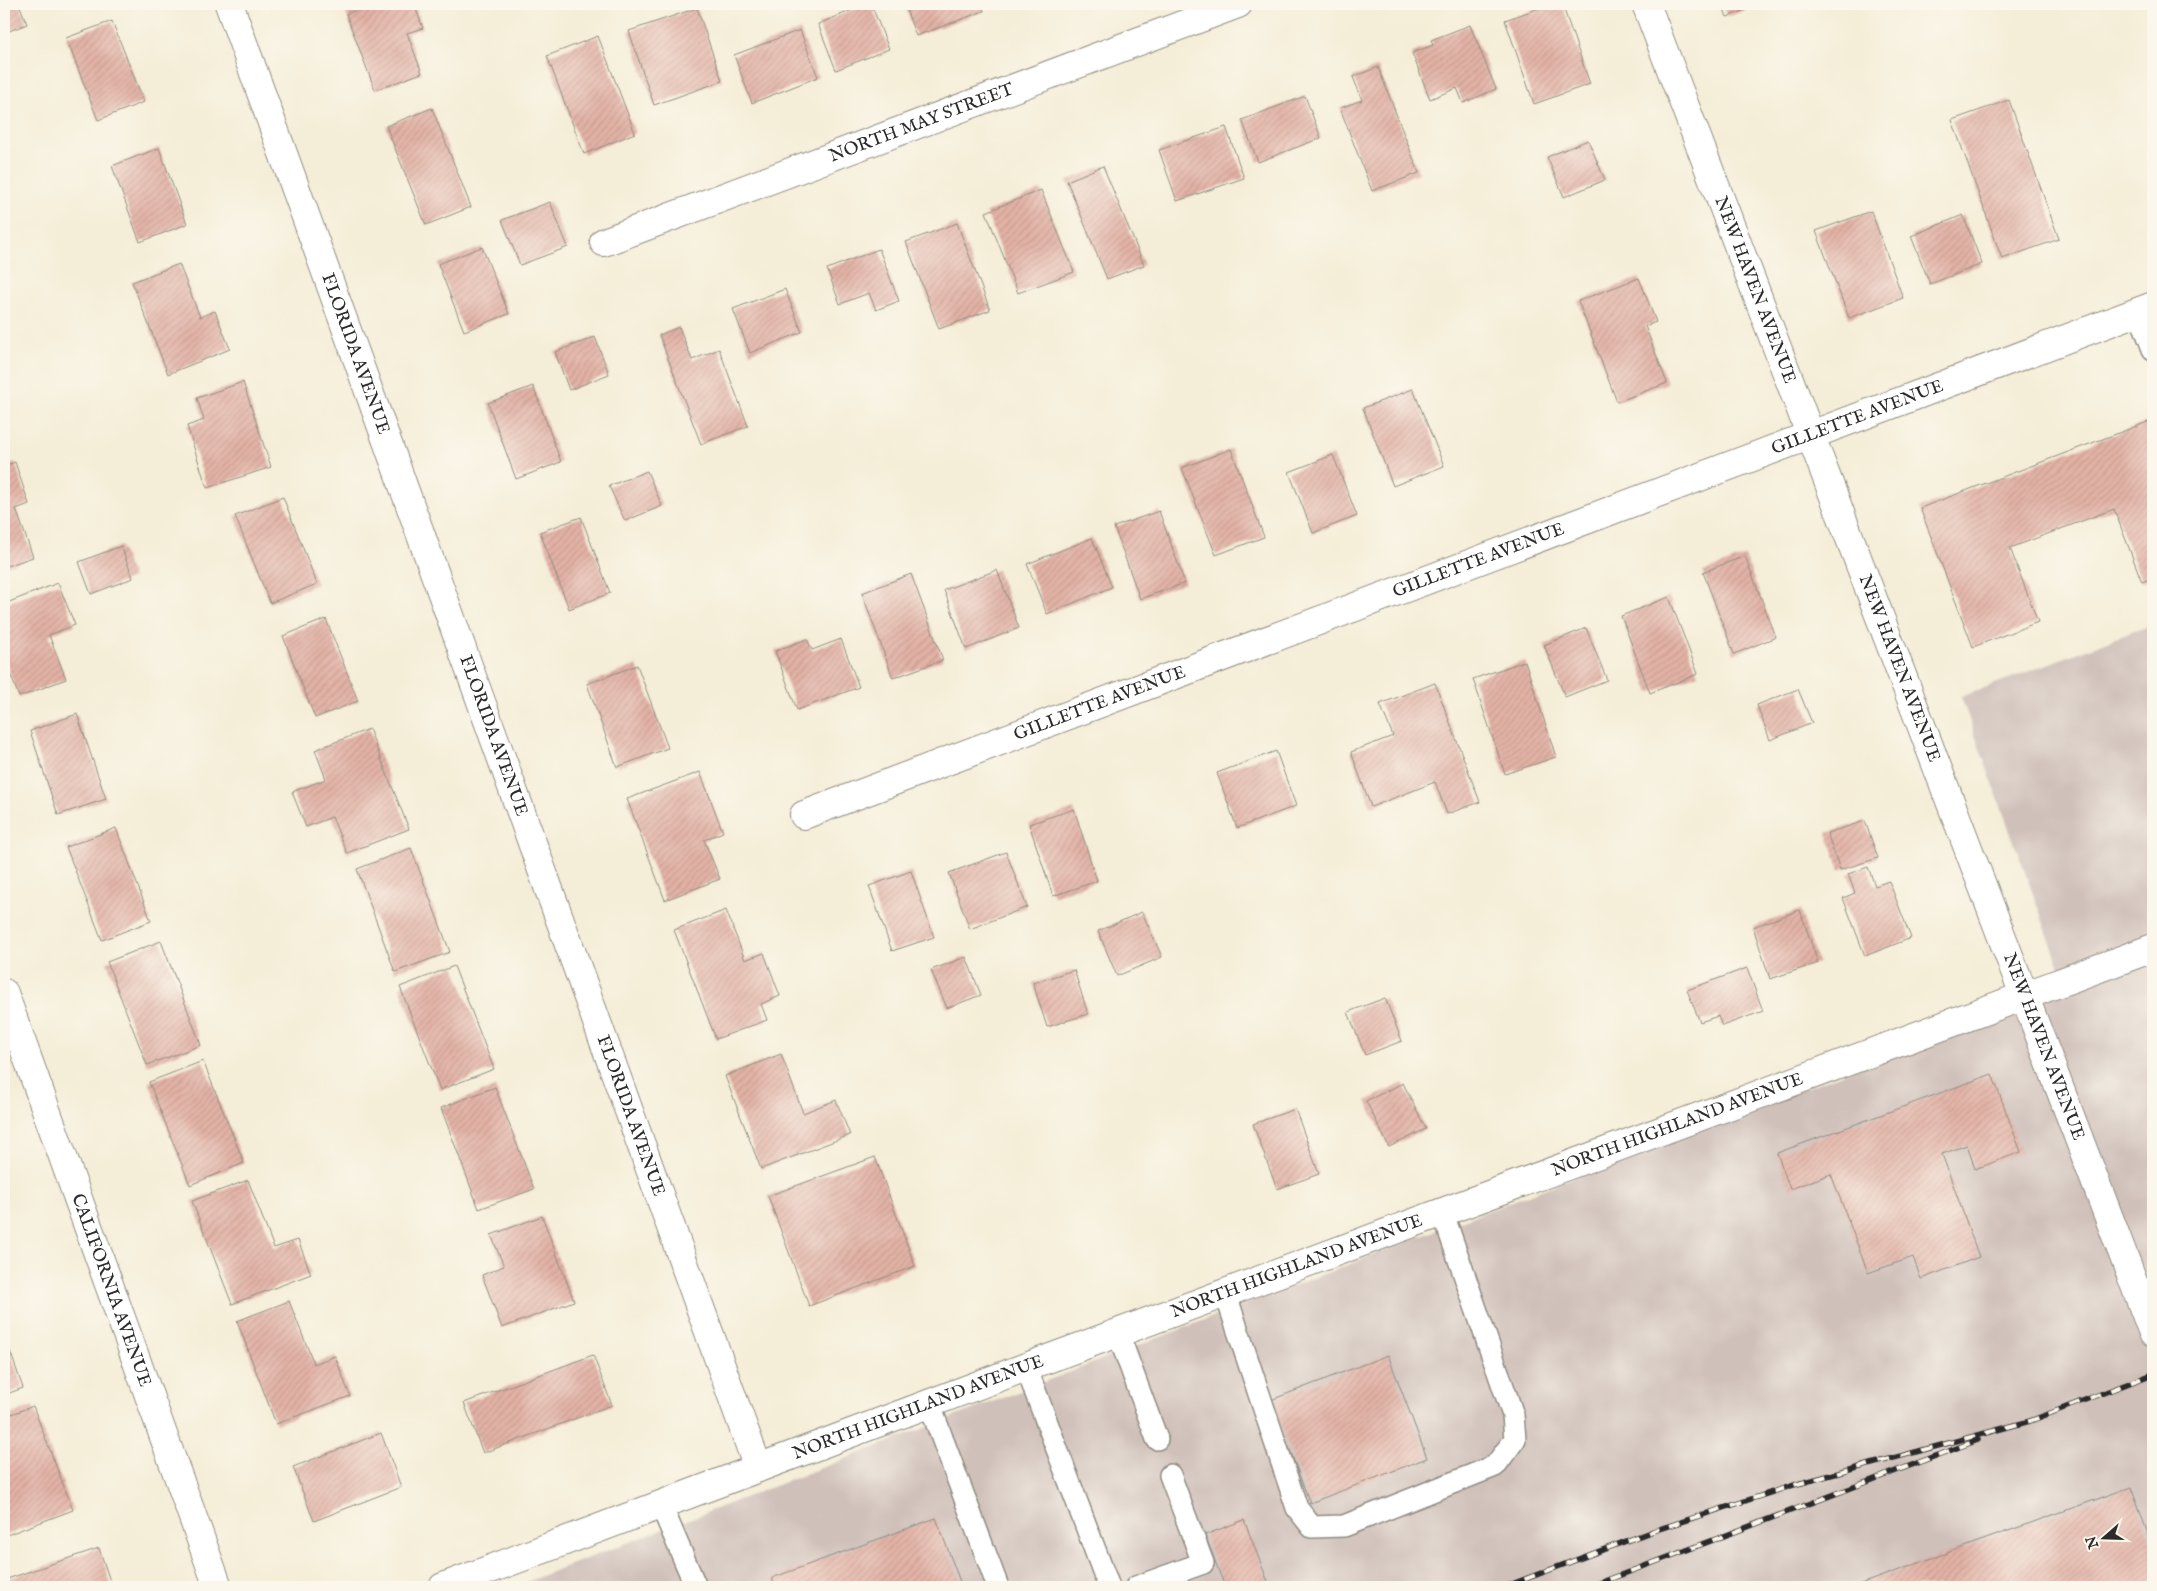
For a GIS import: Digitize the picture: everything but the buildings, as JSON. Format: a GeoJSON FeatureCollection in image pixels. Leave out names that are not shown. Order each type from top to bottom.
{"type":"FeatureCollection","features":[{"type":"Feature","properties":{"kind":"street","name":"FLORIDA AVENUE"},"geometry":{"type":"LineString","coordinates":[[228,4],[758,1468]]}},
{"type":"Feature","properties":{"kind":"street","name":"NORTH MAY STREET"},"geometry":{"type":"LineString","coordinates":[[604,242],[1238,4]]}},
{"type":"Feature","properties":{"kind":"street","name":"NEW HAVEN AVENUE"},"geometry":{"type":"LineString","coordinates":[[1646,4],[2153,1333]]}},
{"type":"Feature","properties":{"kind":"street","name":"GILLETTE AVENUE"},"geometry":{"type":"LineString","coordinates":[[804,815],[2146,309]]}},
{"type":"Feature","properties":{"kind":"street","name":"NORTH HIGHLAND AVENUE"},"geometry":{"type":"LineString","coordinates":[[443,1587],[1442,1211],[2153,948]]}},
{"type":"Feature","properties":{"kind":"street","name":"CALIFORNIA AVENUE"},"geometry":{"type":"LineString","coordinates":[[4,993],[218,1587]]}},
{"type":"Feature","properties":{"kind":"lane"},"geometry":{"type":"LineString","coordinates":[[2146,309],[2153,349]]}},
{"type":"Feature","properties":{"kind":"lane"},"geometry":{"type":"LineString","coordinates":[[1226,1292],[1252,1376],[1297,1508],[1312,1527],[1344,1526],[1495,1466],[1514,1439],[1513,1414],[1442,1211]]}},
{"type":"Feature","properties":{"kind":"lane"},"geometry":{"type":"LineString","coordinates":[[1118,1333],[1157,1439]]}},
{"type":"Feature","properties":{"kind":"lane"},"geometry":{"type":"LineString","coordinates":[[1026,1367],[1109,1587]]}},
{"type":"Feature","properties":{"kind":"lane"},"geometry":{"type":"LineString","coordinates":[[929,1403],[998,1587]]}},
{"type":"Feature","properties":{"kind":"lane"},"geometry":{"type":"LineString","coordinates":[[1136,1587],[1203,1563],[1170,1475]]}},
{"type":"Feature","properties":{"kind":"lane"},"geometry":{"type":"LineString","coordinates":[[661,1505],[696,1587]]}},
{"type":"Feature","properties":{"kind":"shaded area"},"geometry":{"type":"Polygon","coordinates":[[[2153,624],[2153,1587],[528,1587],[526,1582],[2067,987],[1961,697],[2153,624]]]}},
{"type":"Feature","properties":{"kind":"railway"},"geometry":{"type":"LineString","coordinates":[[1504,1587],[1653,1531],[1794,1485],[2030,1421],[2153,1374]]}},
{"type":"Feature","properties":{"kind":"railway"},"geometry":{"type":"LineString","coordinates":[[1589,1587],[1978,1440]]}}]}
